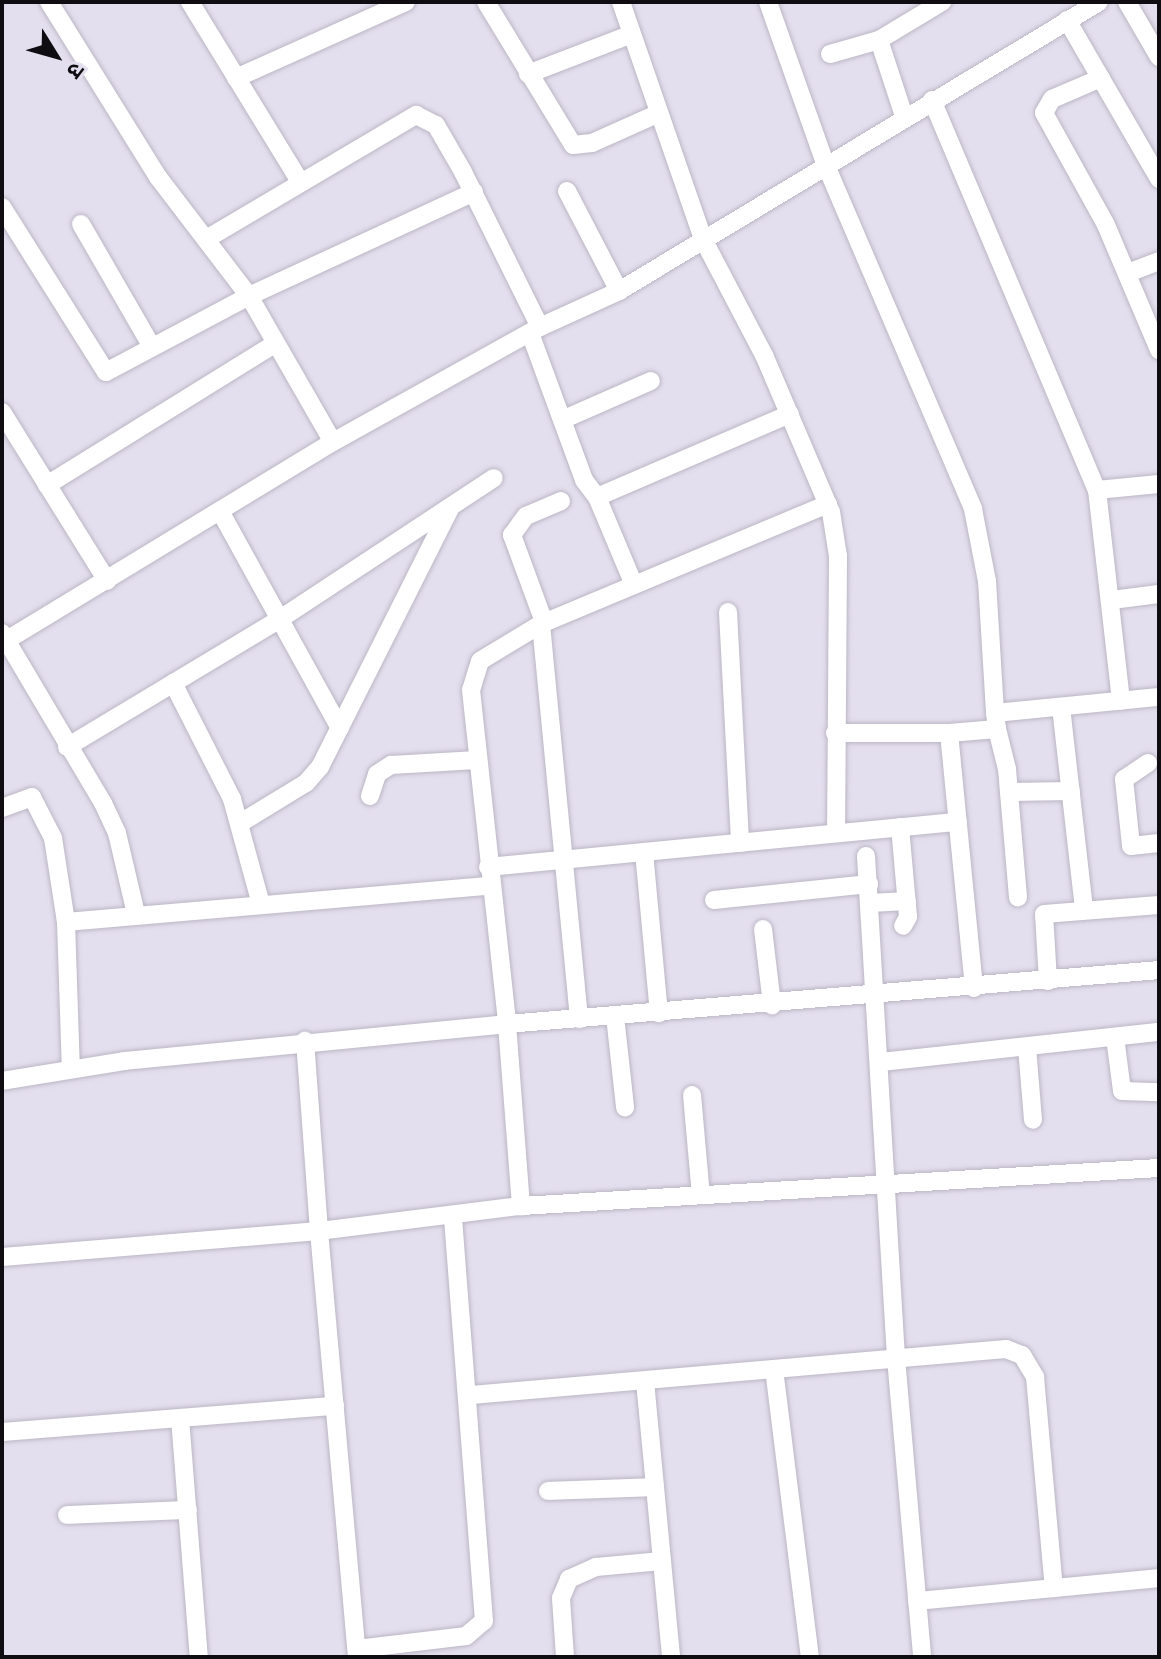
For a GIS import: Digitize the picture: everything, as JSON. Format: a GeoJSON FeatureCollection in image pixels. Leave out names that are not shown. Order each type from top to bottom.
{"type":"FeatureCollection","features":[{"type":"Feature","properties":{"kind":"street"},"geometry":{"type":"LineString","coordinates":[[49,2],[158,177],[208,238],[249,296],[333,442]]}},
{"type":"Feature","properties":{"kind":"street"},"geometry":{"type":"LineString","coordinates":[[190,2],[299,180]]}},
{"type":"Feature","properties":{"kind":"street"},"geometry":{"type":"LineString","coordinates":[[236,78],[406,2]]}},
{"type":"Feature","properties":{"kind":"street"},"geometry":{"type":"LineString","coordinates":[[486,2],[573,145],[592,143],[659,113]]}},
{"type":"Feature","properties":{"kind":"street"},"geometry":{"type":"LineString","coordinates":[[621,2],[703,239],[790,414],[828,504],[838,556],[836,833]]}},
{"type":"Feature","properties":{"kind":"street"},"geometry":{"type":"LineString","coordinates":[[768,2],[825,163],[973,509],[987,581],[996,721],[1009,792],[1018,898]]}},
{"type":"Feature","properties":{"kind":"street"},"geometry":{"type":"LineString","coordinates":[[830,54],[879,40],[942,2]]}},
{"type":"Feature","properties":{"kind":"street"},"geometry":{"type":"LineString","coordinates":[[136,914],[117,833],[4,639],[107,581],[333,442],[535,330],[619,291],[825,163],[1099,2]]}},
{"type":"Feature","properties":{"kind":"street"},"geometry":{"type":"LineString","coordinates":[[1127,2],[1157,51]]}},
{"type":"Feature","properties":{"kind":"street"},"geometry":{"type":"LineString","coordinates":[[1067,20],[1159,179]]}},
{"type":"Feature","properties":{"kind":"street"},"geometry":{"type":"LineString","coordinates":[[528,74],[632,34]]}},
{"type":"Feature","properties":{"kind":"street"},"geometry":{"type":"LineString","coordinates":[[879,40],[904,116]]}},
{"type":"Feature","properties":{"kind":"street"},"geometry":{"type":"LineString","coordinates":[[1101,78],[1052,99],[1044,113],[1128,273],[1159,350]]}},
{"type":"Feature","properties":{"kind":"street"},"geometry":{"type":"LineString","coordinates":[[932,100],[1097,490],[1112,600],[1121,701]]}},
{"type":"Feature","properties":{"kind":"street"},"geometry":{"type":"LineString","coordinates":[[208,238],[299,180],[416,115],[436,125],[474,192],[535,330],[562,420],[634,585]]}},
{"type":"Feature","properties":{"kind":"street"},"geometry":{"type":"LineString","coordinates":[[567,191],[619,291]]}},
{"type":"Feature","properties":{"kind":"street"},"geometry":{"type":"LineString","coordinates":[[2,207],[106,372],[249,296],[474,192]]}},
{"type":"Feature","properties":{"kind":"street"},"geometry":{"type":"LineString","coordinates":[[81,224],[152,347]]}},
{"type":"Feature","properties":{"kind":"street"},"geometry":{"type":"LineString","coordinates":[[1128,273],[1159,261]]}},
{"type":"Feature","properties":{"kind":"street"},"geometry":{"type":"LineString","coordinates":[[47,485],[274,344]]}},
{"type":"Feature","properties":{"kind":"street"},"geometry":{"type":"LineString","coordinates":[[562,420],[651,381]]}},
{"type":"Feature","properties":{"kind":"street"},"geometry":{"type":"LineString","coordinates":[[2,412],[107,581]]}},
{"type":"Feature","properties":{"kind":"street"},"geometry":{"type":"LineString","coordinates":[[597,497],[790,414]]}},
{"type":"Feature","properties":{"kind":"street"},"geometry":{"type":"LineString","coordinates":[[67,747],[280,619],[494,478]]}},
{"type":"Feature","properties":{"kind":"street"},"geometry":{"type":"LineString","coordinates":[[1097,490],[1159,484]]}},
{"type":"Feature","properties":{"kind":"street"},"geometry":{"type":"LineString","coordinates":[[561,501],[526,516],[512,535],[542,623],[579,1019]]}},
{"type":"Feature","properties":{"kind":"street"},"geometry":{"type":"LineString","coordinates":[[521,1206],[507,1024],[477,760],[472,676],[488,652],[542,623],[828,504]]}},
{"type":"Feature","properties":{"kind":"street"},"geometry":{"type":"LineString","coordinates":[[242,822],[306,783],[340,728],[450,507]]}},
{"type":"Feature","properties":{"kind":"street"},"geometry":{"type":"LineString","coordinates":[[220,511],[340,728]]}},
{"type":"Feature","properties":{"kind":"street"},"geometry":{"type":"LineString","coordinates":[[1112,600],[1159,594]]}},
{"type":"Feature","properties":{"kind":"street"},"geometry":{"type":"LineString","coordinates":[[728,612],[740,843]]}},
{"type":"Feature","properties":{"kind":"street"},"geometry":{"type":"LineString","coordinates":[[173,683],[242,822],[261,904]]}},
{"type":"Feature","properties":{"kind":"street"},"geometry":{"type":"LineString","coordinates":[[835,733],[949,733],[1061,707],[1159,697]]}},
{"type":"Feature","properties":{"kind":"street"},"geometry":{"type":"LineString","coordinates":[[1061,707],[1084,910]]}},
{"type":"Feature","properties":{"kind":"street"},"geometry":{"type":"LineString","coordinates":[[949,733],[974,988]]}},
{"type":"Feature","properties":{"kind":"street"},"geometry":{"type":"LineString","coordinates":[[370,796],[377,774],[391,765],[477,760]]}},
{"type":"Feature","properties":{"kind":"street"},"geometry":{"type":"LineString","coordinates":[[1148,763],[1124,779],[1131,846],[1159,843]]}},
{"type":"Feature","properties":{"kind":"street"},"geometry":{"type":"LineString","coordinates":[[1009,792],[1071,791]]}},
{"type":"Feature","properties":{"kind":"street"},"geometry":{"type":"LineString","coordinates":[[2,808],[27,796],[37,801],[53,838],[66,922],[71,1069]]}},
{"type":"Feature","properties":{"kind":"street"},"geometry":{"type":"LineString","coordinates":[[488,867],[958,822]]}},
{"type":"Feature","properties":{"kind":"street"},"geometry":{"type":"LineString","coordinates":[[900,827],[907,901],[903,926]]}},
{"type":"Feature","properties":{"kind":"street"},"geometry":{"type":"LineString","coordinates":[[644,852],[659,1013]]}},
{"type":"Feature","properties":{"kind":"street"},"geometry":{"type":"LineString","coordinates":[[866,856],[890,1184],[896,1358],[922,1657]]}},
{"type":"Feature","properties":{"kind":"street"},"geometry":{"type":"LineString","coordinates":[[714,900],[869,884]]}},
{"type":"Feature","properties":{"kind":"street"},"geometry":{"type":"LineString","coordinates":[[66,922],[490,886]]}},
{"type":"Feature","properties":{"kind":"street"},"geometry":{"type":"LineString","coordinates":[[870,903],[907,901]]}},
{"type":"Feature","properties":{"kind":"street"},"geometry":{"type":"LineString","coordinates":[[1048,981],[1044,914],[1159,905]]}},
{"type":"Feature","properties":{"kind":"street"},"geometry":{"type":"LineString","coordinates":[[763,929],[772,1005]]}},
{"type":"Feature","properties":{"kind":"street"},"geometry":{"type":"LineString","coordinates":[[2,1081],[71,1069],[305,1041],[877,998],[1159,970]]}},
{"type":"Feature","properties":{"kind":"street"},"geometry":{"type":"LineString","coordinates":[[615,1016],[625,1107]]}},
{"type":"Feature","properties":{"kind":"street"},"geometry":{"type":"LineString","coordinates":[[881,1062],[1159,1032]]}},
{"type":"Feature","properties":{"kind":"street"},"geometry":{"type":"LineString","coordinates":[[1115,1037],[1122,1091],[1159,1092]]}},
{"type":"Feature","properties":{"kind":"street"},"geometry":{"type":"LineString","coordinates":[[305,1041],[357,1653],[466,1636],[484,1621],[471,1395],[453,1216]]}},
{"type":"Feature","properties":{"kind":"street"},"geometry":{"type":"LineString","coordinates":[[1027,1047],[1033,1120]]}},
{"type":"Feature","properties":{"kind":"street"},"geometry":{"type":"LineString","coordinates":[[692,1095],[701,1195]]}},
{"type":"Feature","properties":{"kind":"street"},"geometry":{"type":"LineString","coordinates":[[2,1257],[319,1231],[521,1206],[1159,1168]]}},
{"type":"Feature","properties":{"kind":"street"},"geometry":{"type":"LineString","coordinates":[[471,1395],[1006,1349],[1031,1364],[1054,1588]]}},
{"type":"Feature","properties":{"kind":"street"},"geometry":{"type":"LineString","coordinates":[[774,1369],[810,1657]]}},
{"type":"Feature","properties":{"kind":"street"},"geometry":{"type":"LineString","coordinates":[[645,1381],[671,1657]]}},
{"type":"Feature","properties":{"kind":"street"},"geometry":{"type":"LineString","coordinates":[[2,1432],[335,1406]]}},
{"type":"Feature","properties":{"kind":"street"},"geometry":{"type":"LineString","coordinates":[[180,1418],[199,1657]]}},
{"type":"Feature","properties":{"kind":"street"},"geometry":{"type":"LineString","coordinates":[[548,1491],[655,1487]]}},
{"type":"Feature","properties":{"kind":"street"},"geometry":{"type":"LineString","coordinates":[[67,1515],[188,1510]]}},
{"type":"Feature","properties":{"kind":"street"},"geometry":{"type":"LineString","coordinates":[[565,1657],[561,1598],[569,1579],[596,1567],[662,1561]]}},
{"type":"Feature","properties":{"kind":"street"},"geometry":{"type":"LineString","coordinates":[[917,1601],[1159,1578]]}}]}
